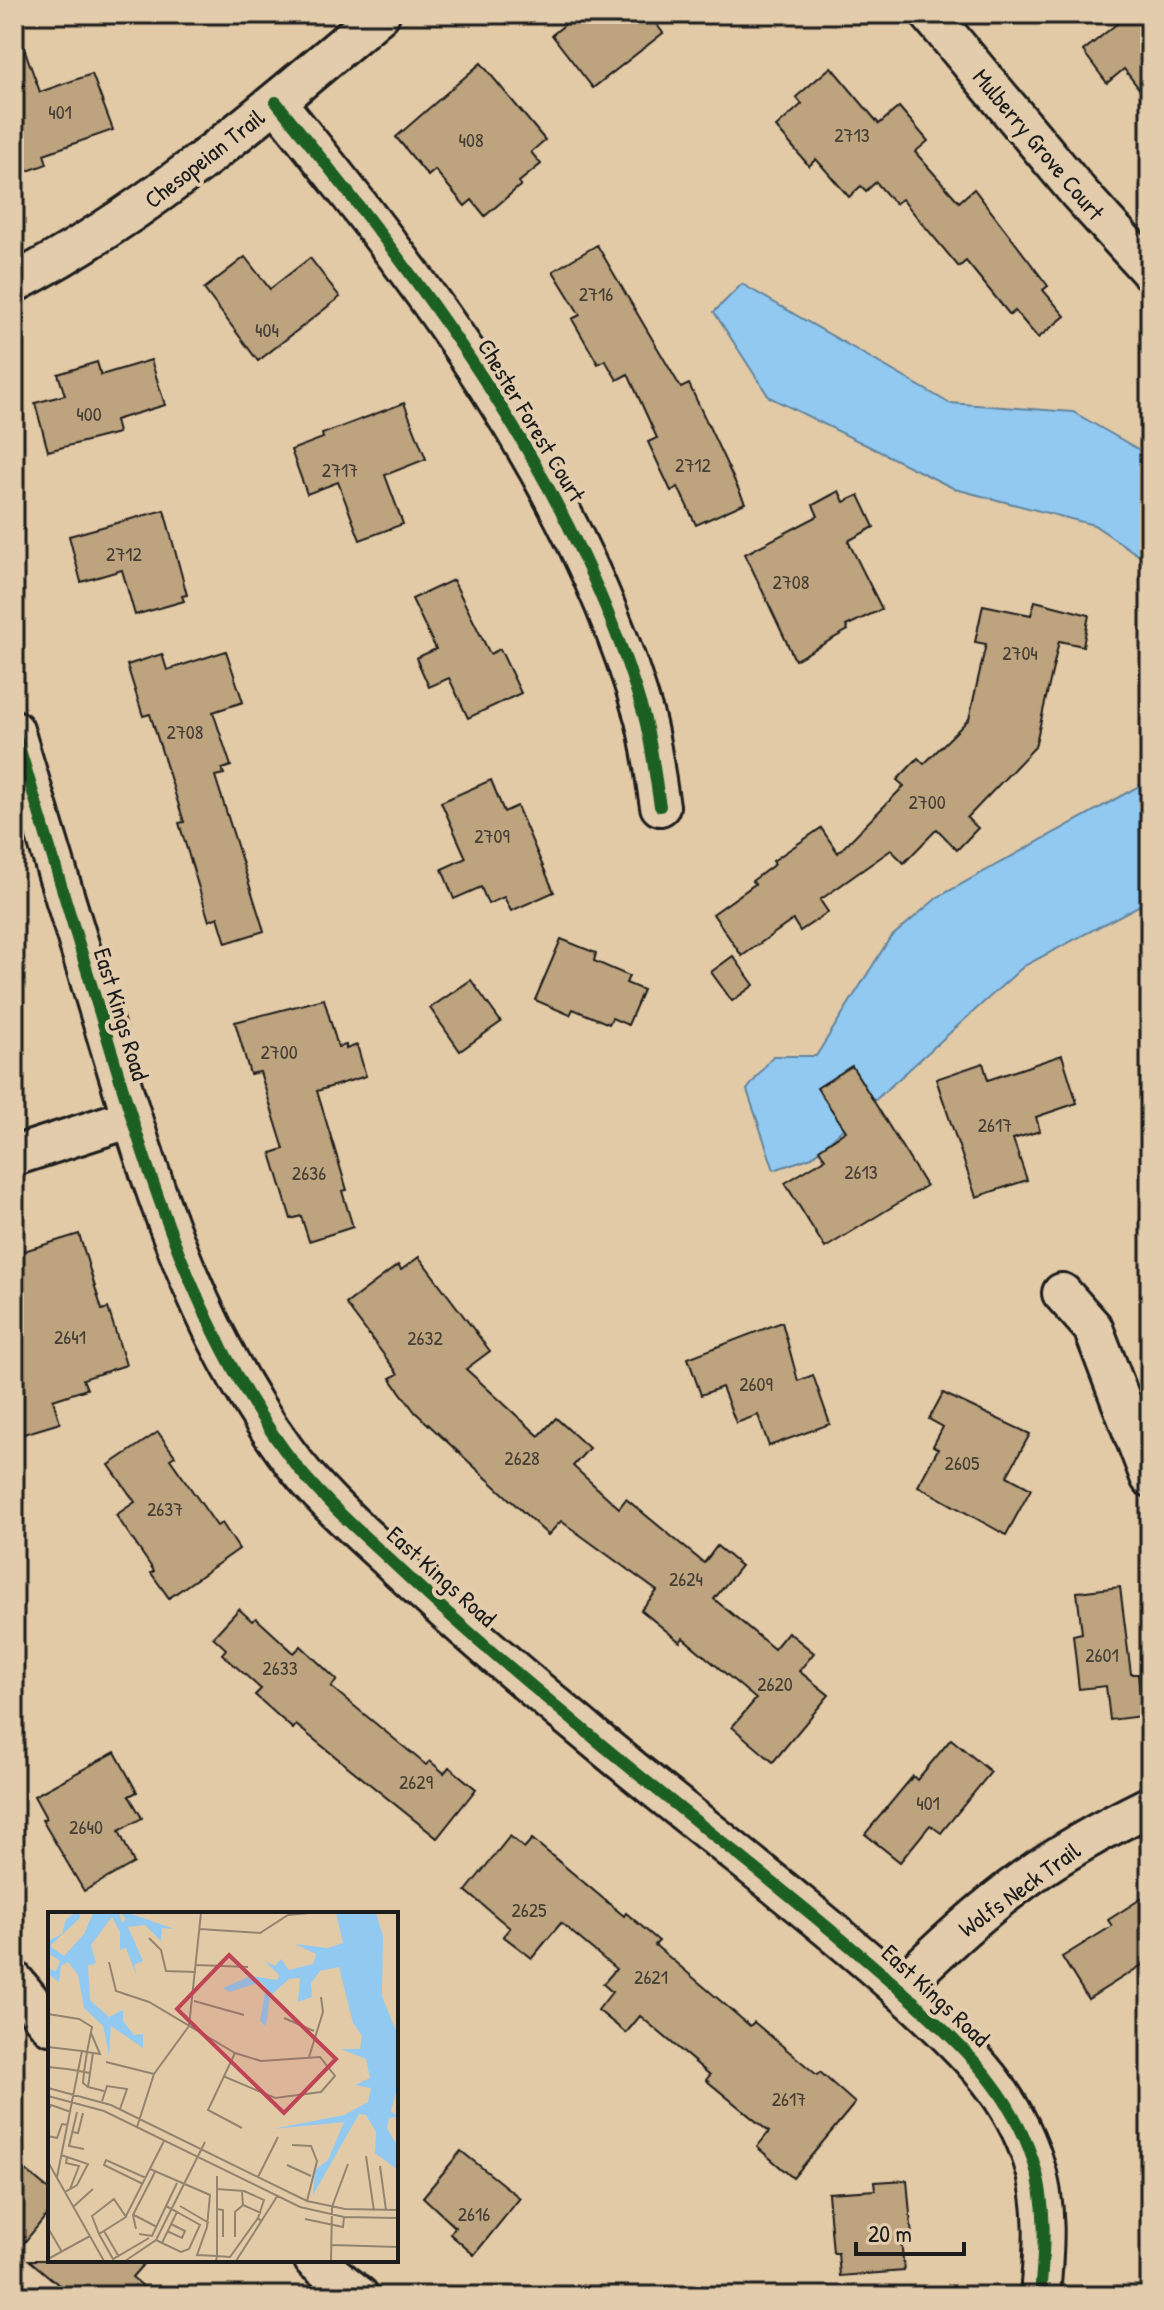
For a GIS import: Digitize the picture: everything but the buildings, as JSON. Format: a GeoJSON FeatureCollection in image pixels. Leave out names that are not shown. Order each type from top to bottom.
{"type":"FeatureCollection","features":[{"type":"Feature","properties":{"kind":"street","name":"Chesopeian Trail"},"geometry":{"type":"LineString","coordinates":[[14,283],[53,263],[143,205],[276,102],[380,14]]}},
{"type":"Feature","properties":{"kind":"street","name":"Mulberry Grove Court"},"geometry":{"type":"LineString","coordinates":[[930,14],[1079,193],[1150,271]]}},
{"type":"Feature","properties":{"kind":"street","name":"Chester Forest Court"},"geometry":{"type":"LineString","coordinates":[[276,102],[374,223],[466,349],[518,431],[569,527],[613,628],[645,718],[660,806]]}},
{"type":"Feature","properties":{"kind":"street","name":"East Kings Road"},"geometry":{"type":"LineString","coordinates":[[14,730],[131,1118],[161,1207],[205,1314],[244,1390],[287,1454],[327,1501],[421,1589],[589,1734],[899,1988],[979,2063],[1010,2107],[1032,2155],[1041,2187],[1044,2245],[1040,2296]]}},
{"type":"Feature","properties":{"kind":"street"},"geometry":{"type":"LineString","coordinates":[[14,1156],[131,1118]]}},
{"type":"Feature","properties":{"kind":"street"},"geometry":{"type":"LineString","coordinates":[[1062,1293],[1093,1328],[1150,1477]]}},
{"type":"Feature","properties":{"kind":"street","name":"Wolfs Neck Trail"},"geometry":{"type":"LineString","coordinates":[[899,1988],[960,1930],[1027,1878],[1098,1832],[1150,1806]]}},
{"type":"Feature","properties":{"kind":"street"},"geometry":{"type":"LineString","coordinates":[[14,1981],[48,2023]]}},
{"type":"Feature","properties":{"kind":"street"},"geometry":{"type":"LineString","coordinates":[[316,2262],[359,2296]]}},
{"type":"Feature","properties":{"kind":"water"},"geometry":{"type":"Polygon","coordinates":[[[742,284],[949,403],[1073,412],[1150,456],[1150,563],[1094,525],[955,489],[769,397],[714,312],[742,284]]]}},
{"type":"Feature","properties":{"kind":"water"},"geometry":{"type":"Polygon","coordinates":[[[1150,780],[1150,900],[1024,966],[812,1157],[774,1170],[747,1090],[773,1056],[816,1056],[890,938],[938,897],[1150,780]]]}},
{"type":"Feature","properties":{"kind":"cycle path"},"geometry":{"type":"LineString","coordinates":[[276,102],[441,316],[537,468],[579,548],[615,630],[644,716],[660,806]]}},
{"type":"Feature","properties":{"kind":"cycle path"},"geometry":{"type":"LineString","coordinates":[[14,730],[157,1195],[200,1302],[253,1403],[296,1466],[347,1520],[439,1605],[601,1744],[863,1957],[975,2062],[1014,2116],[1038,2177],[1044,2228],[1040,2296]]}}]}
